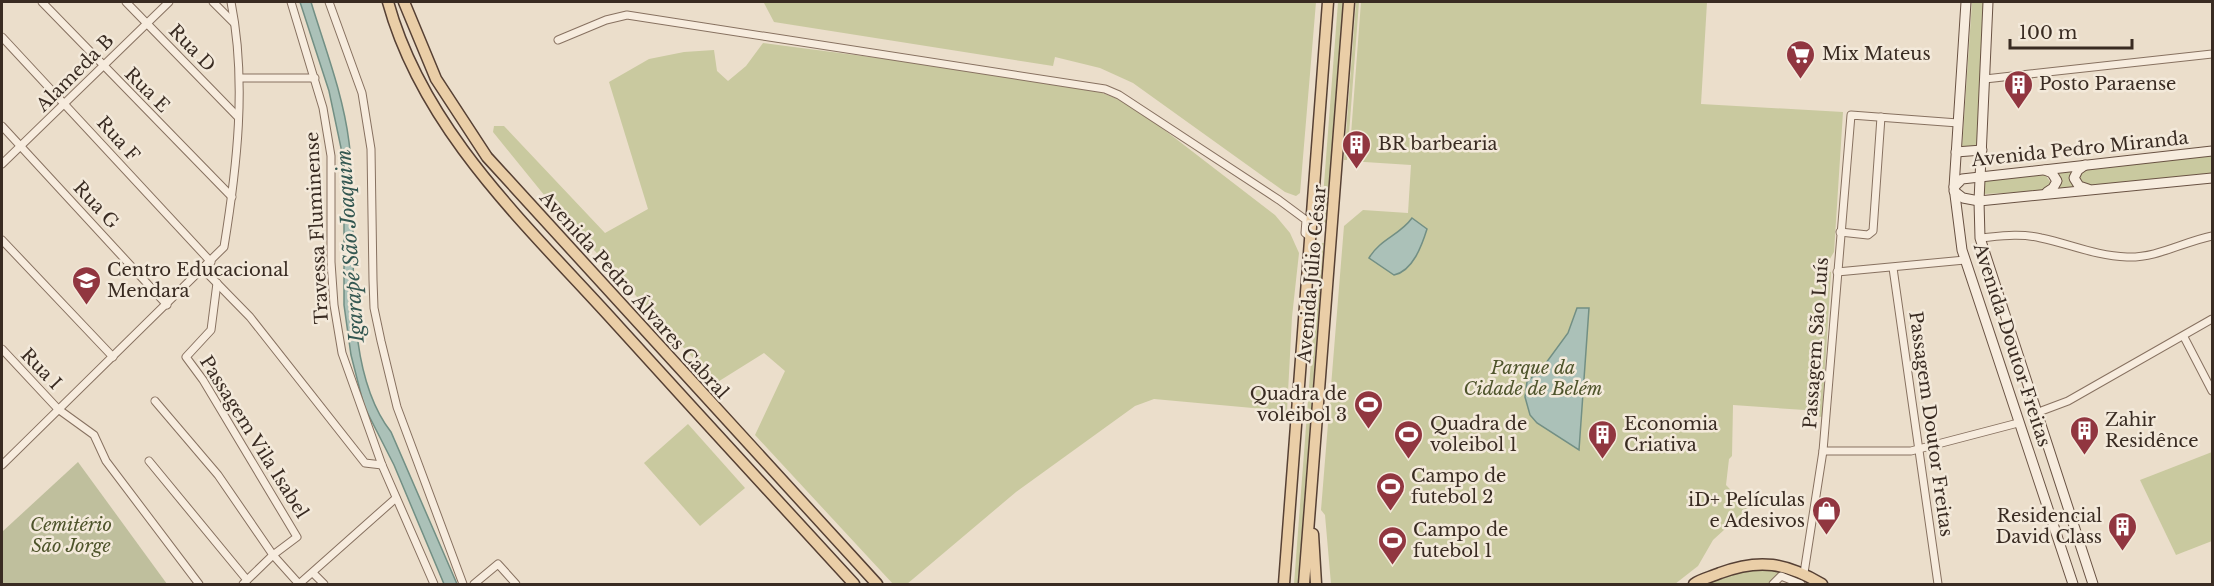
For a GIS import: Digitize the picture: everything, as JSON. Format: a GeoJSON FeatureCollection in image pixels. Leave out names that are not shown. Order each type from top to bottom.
{"type":"FeatureCollection","features":[{"type":"Feature","properties":{"kind":"main road","name":"Avenida Pedro Álvares Cabral"},"geometry":{"type":"LineString","coordinates":[[388,2],[407,58],[427,96],[484,178],[854,585]]}},
{"type":"Feature","properties":{"kind":"main road","name":"Avenida Pedro Álvares Cabral"},"geometry":{"type":"LineString","coordinates":[[404,2],[436,79],[488,157],[877,585]]}},
{"type":"Feature","properties":{"kind":"main road","name":"Avenida Júlio César"},"geometry":{"type":"LineString","coordinates":[[1284,585],[1328,2]]}},
{"type":"Feature","properties":{"kind":"main road","name":"Avenida Júlio César"},"geometry":{"type":"LineString","coordinates":[[1304,585],[1349,2]]}},
{"type":"Feature","properties":{"kind":"main road","name":"Avenida Doutor Freitas"},"geometry":{"type":"LineString","coordinates":[[1966,2],[1954,189],[1965,260],[2073,585]]}},
{"type":"Feature","properties":{"kind":"main road","name":"Avenida Doutor Freitas"},"geometry":{"type":"LineString","coordinates":[[1988,2],[1978,201],[1980,238],[2093,585]]}},
{"type":"Feature","properties":{"kind":"main road"},"geometry":{"type":"LineString","coordinates":[[1956,152],[1982,150]]}},
{"type":"Feature","properties":{"kind":"main road","name":"Avenida Pedro Miranda"},"geometry":{"type":"LineString","coordinates":[[2212,151],[1962,179],[1954,189],[1963,198],[1978,201],[2212,178]]}},
{"type":"Feature","properties":{"kind":"main road"},"geometry":{"type":"LineString","coordinates":[[2087,164],[2078,170],[2074,178],[2079,186],[2091,190]]}},
{"type":"Feature","properties":{"kind":"main road"},"geometry":{"type":"LineString","coordinates":[[2043,169],[2052,173],[2057,181],[2054,188],[2045,193]]}},
{"type":"Feature","properties":{"kind":"main road"},"geometry":{"type":"LineString","coordinates":[[1311,493],[1316,585]]}},
{"type":"Feature","properties":{"kind":"main road"},"geometry":{"type":"LineString","coordinates":[[1694,585],[1729,570],[1763,563],[1822,585]]}},
{"type":"Feature","properties":{"kind":"street","name":"Rua E"},"geometry":{"type":"LineString","coordinates":[[42,2],[232,197]]}},
{"type":"Feature","properties":{"kind":"street","name":"Rua D"},"geometry":{"type":"LineString","coordinates":[[126,2],[237,116]]}},
{"type":"Feature","properties":{"kind":"street","name":"Alameda B"},"geometry":{"type":"LineString","coordinates":[[2,164],[169,2]]}},
{"type":"Feature","properties":{"kind":"street"},"geometry":{"type":"LineString","coordinates":[[213,2],[236,25]]}},
{"type":"Feature","properties":{"kind":"street"},"geometry":{"type":"LineString","coordinates":[[2,465],[224,248],[232,197],[240,78],[236,25],[231,2]]}},
{"type":"Feature","properties":{"kind":"street","name":"Travessa Fluminense"},"geometry":{"type":"LineString","coordinates":[[291,2],[323,108],[331,156],[331,262],[334,305],[342,353],[382,465],[434,585]]}},
{"type":"Feature","properties":{"kind":"street"},"geometry":{"type":"LineString","coordinates":[[329,2],[362,93],[371,149],[373,290],[381,341],[397,407],[463,585]]}},
{"type":"Feature","properties":{"kind":"street"},"geometry":{"type":"LineString","coordinates":[[558,40],[627,15],[665,19],[761,38],[1106,89],[1119,95],[1279,200],[1306,220],[1305,233],[1310,237]]}},
{"type":"Feature","properties":{"kind":"street","name":"Rua F"},"geometry":{"type":"LineString","coordinates":[[2,37],[66,103],[211,262]]}},
{"type":"Feature","properties":{"kind":"street"},"geometry":{"type":"LineString","coordinates":[[1985,79],[2212,54]]}},
{"type":"Feature","properties":{"kind":"street"},"geometry":{"type":"LineString","coordinates":[[240,78],[315,78]]}},
{"type":"Feature","properties":{"kind":"street","name":"Passagem São Luís"},"geometry":{"type":"LineString","coordinates":[[1802,579],[1823,451],[1851,115],[1881,117]]}},
{"type":"Feature","properties":{"kind":"street"},"geometry":{"type":"LineString","coordinates":[[1840,232],[1872,233],[1881,117],[1958,123]]}},
{"type":"Feature","properties":{"kind":"street","name":"Rua G"},"geometry":{"type":"LineString","coordinates":[[2,126],[167,305]]}},
{"type":"Feature","properties":{"kind":"street"},"geometry":{"type":"LineString","coordinates":[[1980,238],[2020,234],[2082,251],[2128,257],[2154,255],[2212,236]]}},
{"type":"Feature","properties":{"kind":"street"},"geometry":{"type":"LineString","coordinates":[[2,240],[113,357]]}},
{"type":"Feature","properties":{"kind":"street"},"geometry":{"type":"LineString","coordinates":[[1837,272],[1965,260]]}},
{"type":"Feature","properties":{"kind":"street","name":"Passagem Doutor Freitas"},"geometry":{"type":"LineString","coordinates":[[1893,268],[1938,585]]}},
{"type":"Feature","properties":{"kind":"street"},"geometry":{"type":"LineString","coordinates":[[204,270],[250,317],[365,463],[382,465]]}},
{"type":"Feature","properties":{"kind":"street","name":"Passagem Vila Isabel"},"geometry":{"type":"LineString","coordinates":[[217,283],[211,330],[186,357],[203,380],[296,533],[297,539],[273,555]]}},
{"type":"Feature","properties":{"kind":"street"},"geometry":{"type":"LineString","coordinates":[[2036,413],[2068,400],[2184,337],[2212,319]]}},
{"type":"Feature","properties":{"kind":"street"},"geometry":{"type":"LineString","coordinates":[[2184,337],[2212,391]]}},
{"type":"Feature","properties":{"kind":"street","name":"Rua I"},"geometry":{"type":"LineString","coordinates":[[2,349],[58,409],[94,435],[106,461],[199,585]]}},
{"type":"Feature","properties":{"kind":"street"},"geometry":{"type":"LineString","coordinates":[[155,401],[218,475],[273,555],[299,584],[396,498]]}},
{"type":"Feature","properties":{"kind":"street"},"geometry":{"type":"LineString","coordinates":[[1823,451],[1865,453],[1920,449],[2018,423]]}},
{"type":"Feature","properties":{"kind":"street"},"geometry":{"type":"LineString","coordinates":[[2,452],[8,459]]}},
{"type":"Feature","properties":{"kind":"street"},"geometry":{"type":"LineString","coordinates":[[149,461],[245,582],[273,555]]}},
{"type":"Feature","properties":{"kind":"street"},"geometry":{"type":"LineString","coordinates":[[474,585],[498,564],[516,585]]}},
{"type":"Feature","properties":{"kind":"street"},"geometry":{"type":"LineString","coordinates":[[313,573],[324,585]]}},
{"type":"Feature","properties":{"kind":"street"},"geometry":{"type":"LineString","coordinates":[[1773,585],[1781,576],[1802,579]]}},
{"type":"Feature","properties":{"kind":"green space"},"geometry":{"type":"Polygon","coordinates":[[[759,2],[1316,2],[1300,193],[1296,196],[1285,192],[1133,83],[1100,68],[1055,57],[1053,66],[774,22],[764,3],[759,2]]]}},
{"type":"Feature","properties":{"kind":"green space"},"geometry":{"type":"Polygon","coordinates":[[[1338,2],[1343,2],[1326,223],[1321,223],[1338,2]]]}},
{"type":"Feature","properties":{"kind":"green space"},"geometry":{"type":"Polygon","coordinates":[[[1356,2],[1359,2],[1347,160],[1344,160],[1356,2]]]}},
{"type":"Feature","properties":{"kind":"green space","name":"Parque da Cidade de Belém"},"geometry":{"type":"Polygon","coordinates":[[[1361,2],[1707,2],[1701,104],[1843,112],[1834,252],[1828,262],[1827,271],[1831,272],[1822,417],[1805,414],[1805,410],[1733,405],[1732,456],[1729,459],[1726,485],[1748,508],[1713,540],[1698,566],[1675,584],[1331,584],[1325,515],[1321,510],[1344,226],[1363,210],[1408,213],[1411,165],[1349,161],[1361,2]]]}},
{"type":"Feature","properties":{"kind":"green space"},"geometry":{"type":"Polygon","coordinates":[[[1972,2],[1986,2],[1980,148],[1962,148],[1972,2]]]}},
{"type":"Feature","properties":{"kind":"green space"},"geometry":{"type":"Polygon","coordinates":[[[763,43],[1039,79],[1095,90],[1132,105],[1275,215],[1290,233],[1299,253],[1292,317],[1287,411],[1154,399],[1135,406],[1016,492],[907,584],[893,584],[755,435],[785,371],[764,353],[716,383],[549,201],[493,132],[494,126],[504,126],[605,233],[648,209],[609,82],[649,59],[684,52],[714,50],[717,71],[728,81],[746,66],[763,43]]]}},
{"type":"Feature","properties":{"kind":"green space"},"geometry":{"type":"Polygon","coordinates":[[[2212,156],[2212,173],[2089,186],[2078,179],[2080,172],[2090,166],[2212,156]]]}},
{"type":"Feature","properties":{"kind":"green space"},"geometry":{"type":"Polygon","coordinates":[[[2077,168],[2078,187],[2053,190],[2052,170],[2077,168]]]}},
{"type":"Feature","properties":{"kind":"green space"},"geometry":{"type":"Polygon","coordinates":[[[2045,175],[2052,184],[2042,191],[1984,194],[1985,181],[2045,175]]]}},
{"type":"Feature","properties":{"kind":"green space"},"geometry":{"type":"Polygon","coordinates":[[[1320,243],[1324,243],[1298,584],[1294,584],[1320,243]]]}},
{"type":"Feature","properties":{"kind":"green space"},"geometry":{"type":"Polygon","coordinates":[[[688,424],[745,488],[700,526],[644,463],[688,424]]]}},
{"type":"Feature","properties":{"kind":"green space"},"geometry":{"type":"Polygon","coordinates":[[[2212,452],[2212,541],[2176,555],[2140,480],[2212,452]]]}},
{"type":"Feature","properties":{"kind":"green space","name":"Cemitério São Jorge"},"geometry":{"type":"Polygon","coordinates":[[[78,462],[167,584],[2,584],[2,532],[78,462]]]}},
{"type":"Feature","properties":{"kind":"green space"},"geometry":{"type":"Polygon","coordinates":[[[1784,567],[1773,584],[1694,584],[1729,570],[1784,567]]]}},
{"type":"Feature","properties":{"kind":"water","name":"Igarapé São Joaquim"},"geometry":{"type":"Polygon","coordinates":[[[300,2],[311,2],[333,71],[346,124],[352,176],[354,293],[363,369],[374,403],[391,432],[457,584],[444,584],[394,465],[364,406],[351,355],[344,305],[344,162],[329,91],[300,2]]]}},
{"type":"Feature","properties":{"kind":"water"},"geometry":{"type":"Polygon","coordinates":[[[1412,218],[1427,229],[1411,263],[1401,273],[1394,275],[1369,258],[1379,246],[1402,229],[1412,218]]]}},
{"type":"Feature","properties":{"kind":"water"},"geometry":{"type":"Polygon","coordinates":[[[1577,308],[1589,308],[1579,450],[1537,423],[1530,415],[1525,397],[1527,382],[1546,363],[1568,333],[1577,308]]]}},
{"type":"Feature","properties":{"kind":"place","name":"Mix Mateus"},"geometry":{"type":"Point","coordinates":[1801,80]}},
{"type":"Feature","properties":{"kind":"place","name":"Posto Paraense"},"geometry":{"type":"Point","coordinates":[2018,110]}},
{"type":"Feature","properties":{"kind":"place","name":"BR barbearia"},"geometry":{"type":"Point","coordinates":[1357,170]}},
{"type":"Feature","properties":{"kind":"place","name":"Centro Educacional Mendara"},"geometry":{"type":"Point","coordinates":[86,306]}},
{"type":"Feature","properties":{"kind":"place","name":"Quadra de voleibol 3"},"geometry":{"type":"Point","coordinates":[1368,430]}},
{"type":"Feature","properties":{"kind":"place","name":"Zahir Residênce"},"geometry":{"type":"Point","coordinates":[2084,456]}},
{"type":"Feature","properties":{"kind":"place","name":"Quadra de voleibol 1"},"geometry":{"type":"Point","coordinates":[1409,460]}},
{"type":"Feature","properties":{"kind":"place","name":"Economia Criativa"},"geometry":{"type":"Point","coordinates":[1603,460]}},
{"type":"Feature","properties":{"kind":"place","name":"Campo de futebol 2"},"geometry":{"type":"Point","coordinates":[1390,512]}},
{"type":"Feature","properties":{"kind":"place","name":"iD+ Películas e Adesivos"},"geometry":{"type":"Point","coordinates":[1826,536]}},
{"type":"Feature","properties":{"kind":"place","name":"Residencial David Class"},"geometry":{"type":"Point","coordinates":[2123,552]}},
{"type":"Feature","properties":{"kind":"place","name":"Campo de futebol 1"},"geometry":{"type":"Point","coordinates":[1392,566]}}]}
